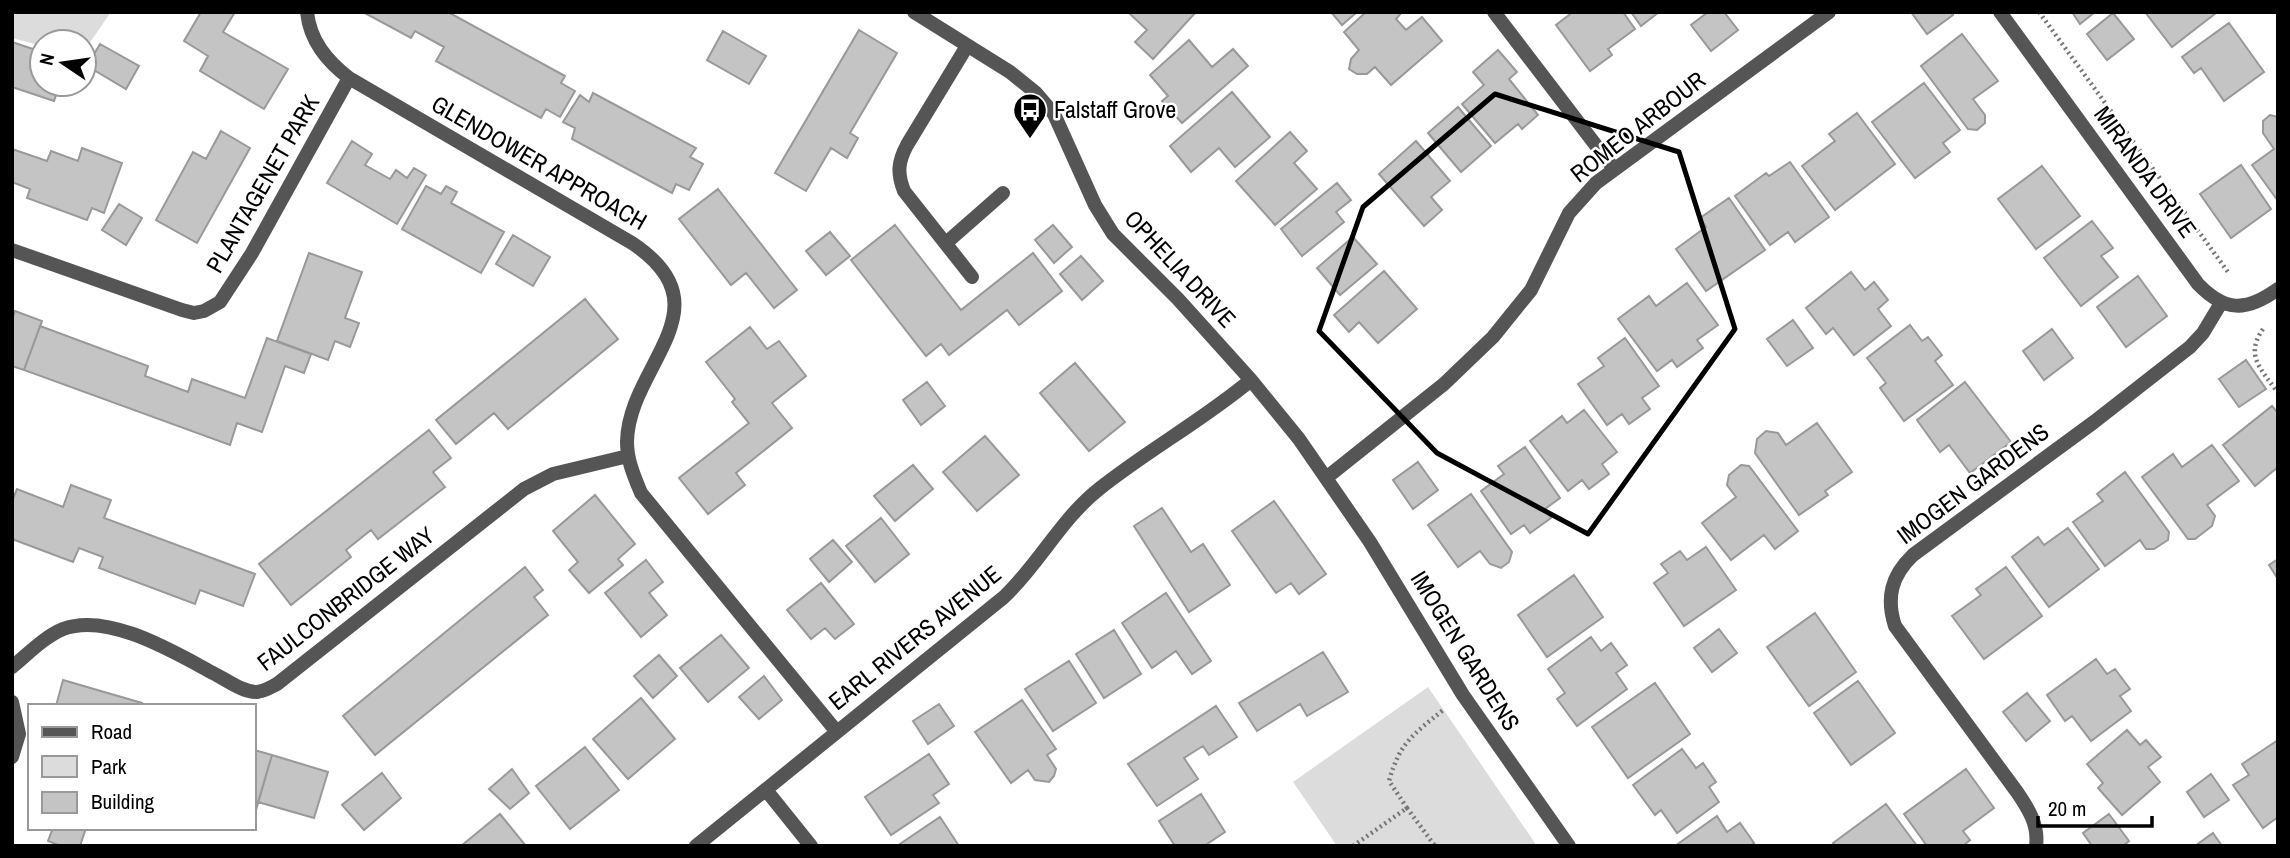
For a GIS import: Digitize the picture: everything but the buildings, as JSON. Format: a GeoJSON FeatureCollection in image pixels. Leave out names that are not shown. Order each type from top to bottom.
{"type":"FeatureCollection","features":[{"type":"Feature","properties":{"kind":"street","name":"GLENDOWER APPROACH"},"geometry":{"type":"LineString","coordinates":[[307,12],[309,28],[315,42],[335,68],[645,251],[663,272],[670,285],[674,320],[665,345],[642,384],[627,439],[628,456],[641,493],[837,732]]}},
{"type":"Feature","properties":{"kind":"street","name":"OPHELIA DRIVE"},"geometry":{"type":"LineString","coordinates":[[914,12],[1010,72],[1054,114],[1095,205],[1112,234],[1178,299],[1251,380],[1299,439],[1326,478]]}},
{"type":"Feature","properties":{"kind":"street"},"geometry":{"type":"LineString","coordinates":[[1494,12],[1614,169]]}},
{"type":"Feature","properties":{"kind":"street","name":"ROMEO ARBOUR"},"geometry":{"type":"LineString","coordinates":[[1326,478],[1444,384],[1493,337],[1531,290],[1569,213],[1588,191],[1614,169],[1829,12]]}},
{"type":"Feature","properties":{"kind":"street","name":"MIRANDA DRIVE"},"geometry":{"type":"LineString","coordinates":[[2000,12],[2198,284],[2221,303]]}},
{"type":"Feature","properties":{"kind":"street"},"geometry":{"type":"LineString","coordinates":[[967,46],[907,145],[900,159],[898,175],[904,191],[972,277]]}},
{"type":"Feature","properties":{"kind":"street","name":"PLANTAGENET PARK"},"geometry":{"type":"LineString","coordinates":[[12,250],[182,310],[194,313],[204,311],[220,302],[252,253],[349,78]]}},
{"type":"Feature","properties":{"kind":"street"},"geometry":{"type":"LineString","coordinates":[[946,243],[1003,193]]}},
{"type":"Feature","properties":{"kind":"street"},"geometry":{"type":"LineString","coordinates":[[2221,303],[2238,307],[2255,303],[2278,289]]}},
{"type":"Feature","properties":{"kind":"street","name":"IMOGEN GARDENS"},"geometry":{"type":"LineString","coordinates":[[2036,846],[2032,815],[1895,626],[1890,601],[1895,576],[1925,545],[2094,422],[2190,347],[2203,333],[2221,303]]}},
{"type":"Feature","properties":{"kind":"street","name":"EARL RIVERS AVENUE"},"geometry":{"type":"LineString","coordinates":[[696,846],[1004,597],[1021,581],[1072,514],[1099,489],[1251,380]]}},
{"type":"Feature","properties":{"kind":"street","name":"FAULCONBRIDGE WAY"},"geometry":{"type":"LineString","coordinates":[[12,667],[62,630],[72,626],[108,626],[167,649],[241,688],[255,692],[264,691],[277,684],[531,485],[553,474],[628,456]]}},
{"type":"Feature","properties":{"kind":"street","name":"IMOGEN GARDENS"},"geometry":{"type":"LineString","coordinates":[[1326,478],[1370,542],[1463,695],[1569,846]]}},
{"type":"Feature","properties":{"kind":"street"},"geometry":{"type":"LineString","coordinates":[[12,702],[19,734],[12,757]]}},
{"type":"Feature","properties":{"kind":"street"},"geometry":{"type":"LineString","coordinates":[[766,790],[811,846]]}},
{"type":"Feature","properties":{"kind":"path"},"geometry":{"type":"LineString","coordinates":[[2039,12],[2233,280]]}},
{"type":"Feature","properties":{"kind":"path"},"geometry":{"type":"LineString","coordinates":[[2271,323],[2264,327],[2259,335],[2254,355],[2255,361],[2278,393]]}},
{"type":"Feature","properties":{"kind":"path"},"geometry":{"type":"LineString","coordinates":[[1435,846],[1389,781],[1395,759],[1407,740],[1463,695]]}},
{"type":"Feature","properties":{"kind":"path"},"geometry":{"type":"LineString","coordinates":[[1353,846],[1407,808]]}},
{"type":"Feature","properties":{"kind":"highlighted area"},"geometry":{"type":"Polygon","coordinates":[[[1495,94],[1679,152],[1735,329],[1588,534],[1437,453],[1319,331],[1363,207],[1495,94]]]}},
{"type":"Feature","properties":{"kind":"green space"},"geometry":{"type":"Polygon","coordinates":[[[12,12],[111,12],[98,31],[98,28],[28,28],[28,42],[12,38],[12,12]]]}},
{"type":"Feature","properties":{"kind":"green space"},"geometry":{"type":"Polygon","coordinates":[[[1428,687],[1537,846],[1337,846],[1293,782],[1428,687]]]}},
{"type":"Feature","properties":{"kind":"place","name":"Falstaff Grove"},"geometry":{"type":"Point","coordinates":[1030,140]}}]}
